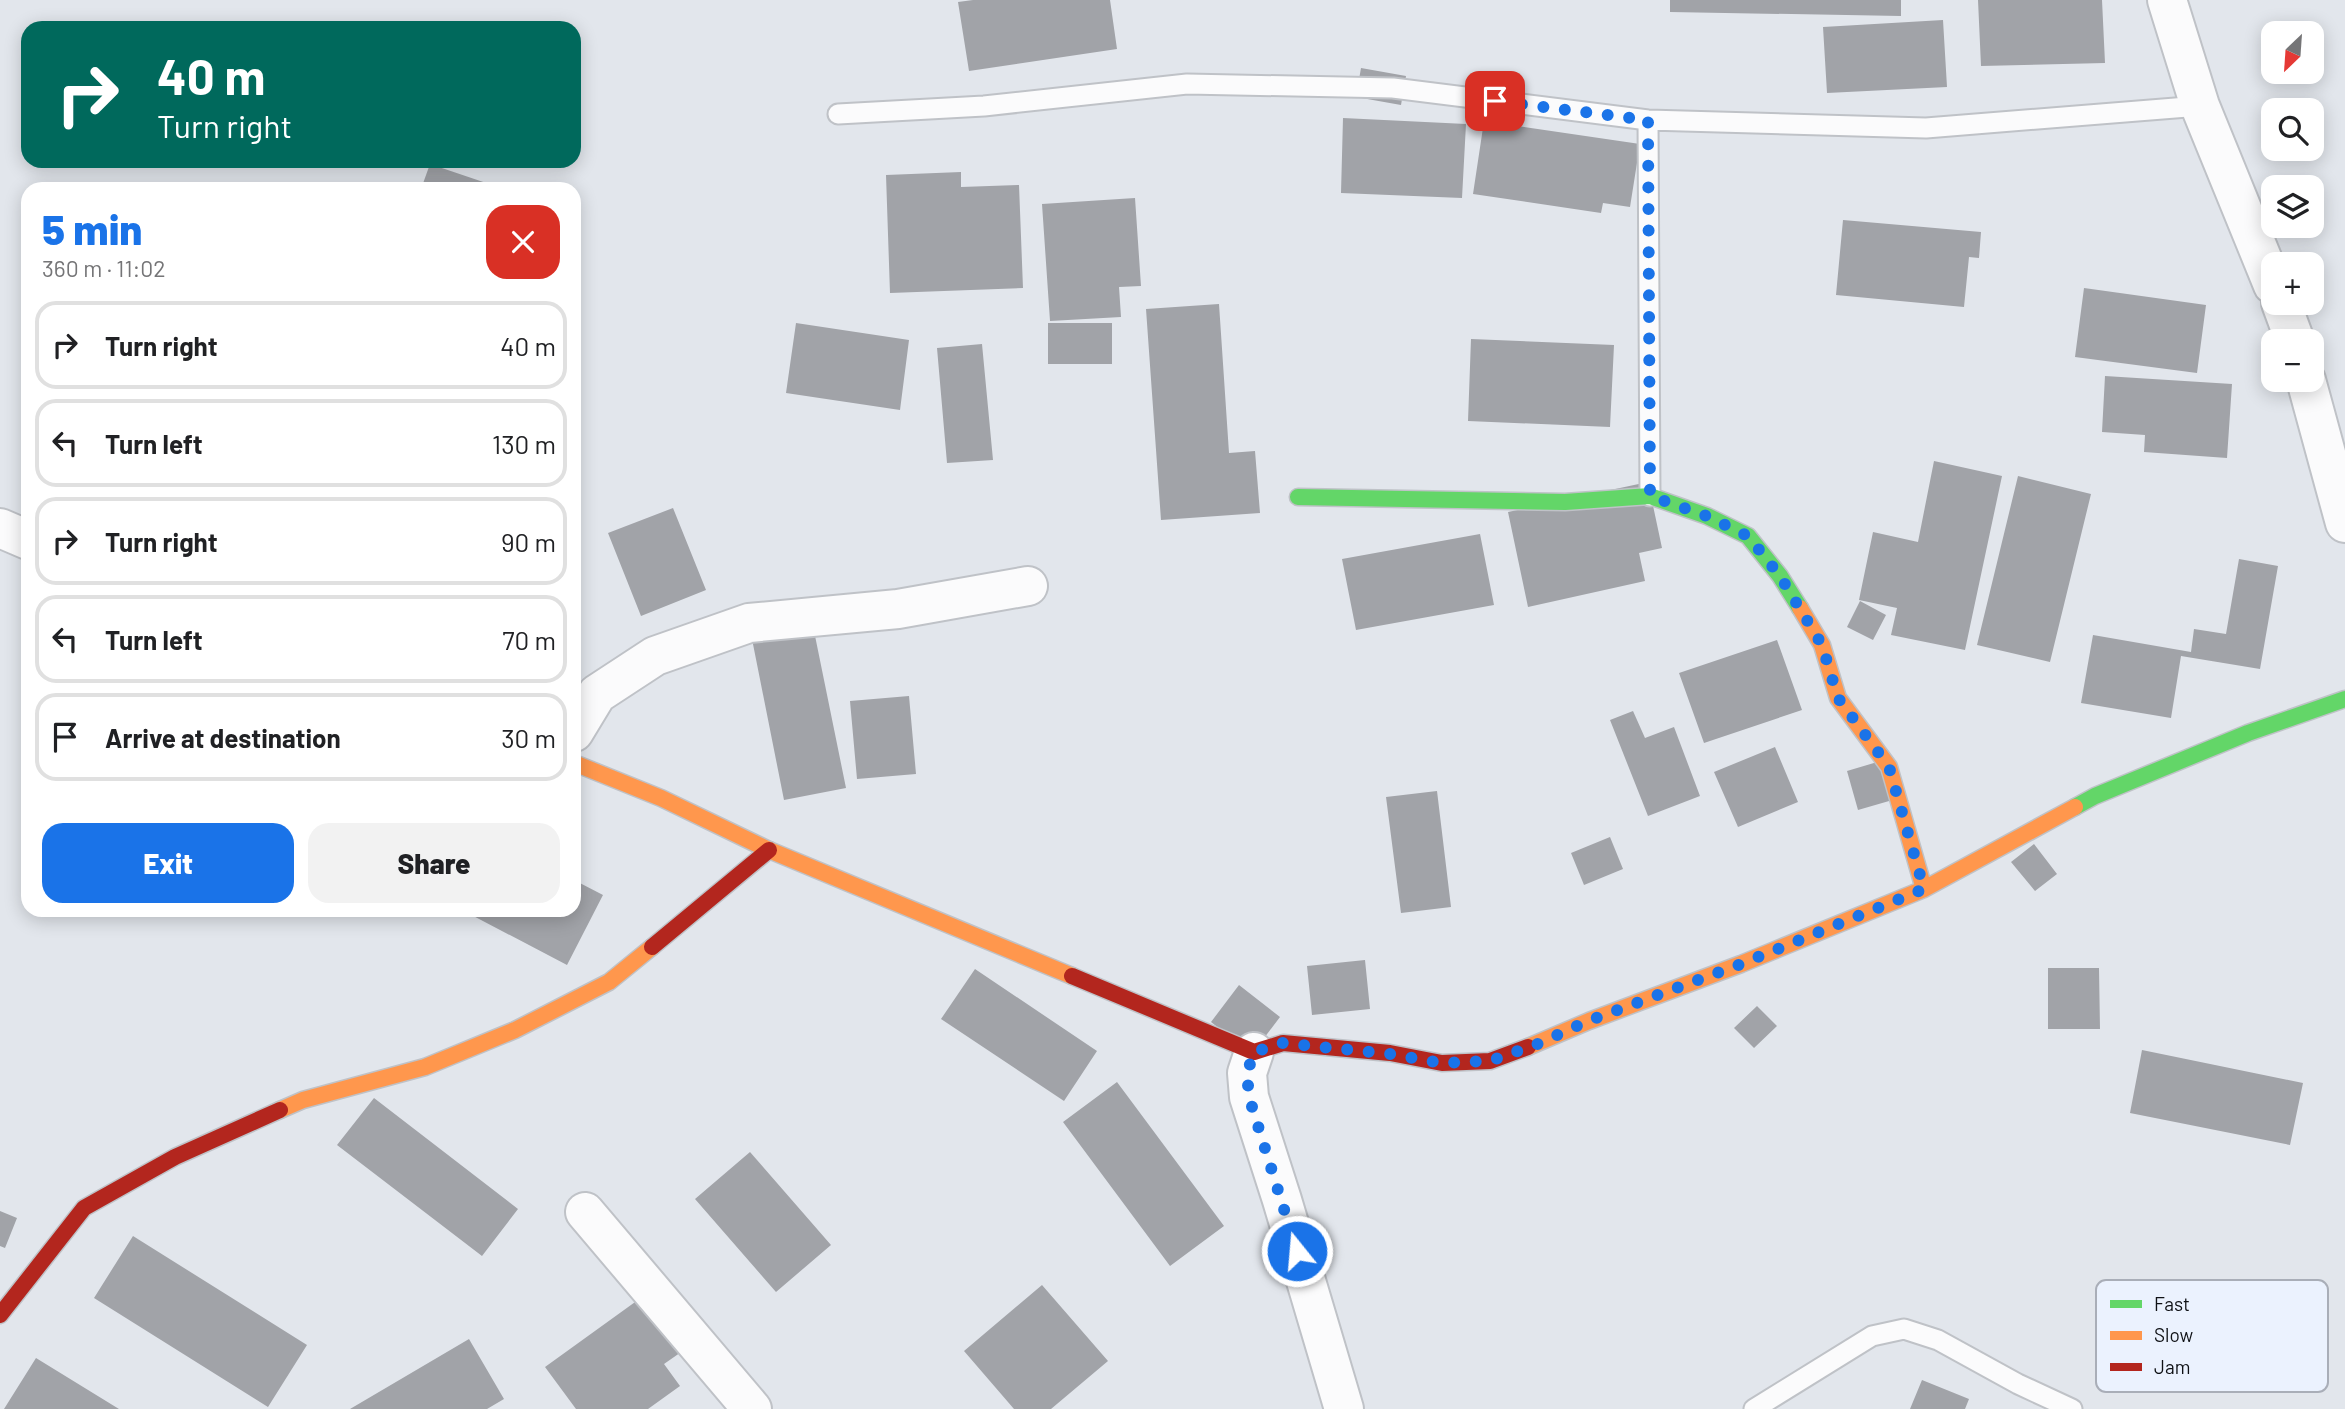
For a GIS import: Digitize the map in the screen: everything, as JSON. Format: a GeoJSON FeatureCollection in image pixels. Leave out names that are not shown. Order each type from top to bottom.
{"type":"FeatureCollection","features":[{"type":"Feature","properties":{"kind":"street"},"geometry":{"type":"LineString","coordinates":[[2167,0],[2200,106],[2261,256]]}},
{"type":"Feature","properties":{"kind":"street"},"geometry":{"type":"LineString","coordinates":[[2309,392],[2345,523]]}},
{"type":"Feature","properties":{"kind":"street"},"geometry":{"type":"LineString","coordinates":[[1298,497],[1565,502],[1650,496],[1707,516],[1748,536],[1780,576],[1822,645],[1838,698],[1889,767],[1924,889]]}},
{"type":"Feature","properties":{"kind":"street"},"geometry":{"type":"LineString","coordinates":[[0,528],[21,537]]}},
{"type":"Feature","properties":{"kind":"street"},"geometry":{"type":"LineString","coordinates":[[581,720],[597,694],[655,656],[749,623],[898,609],[1028,586]]}},
{"type":"Feature","properties":{"kind":"street"},"geometry":{"type":"LineString","coordinates":[[581,766],[662,798],[769,850],[1254,1052],[1283,1043],[1390,1054],[1442,1063],[1490,1061],[1741,964],[1924,889],[2095,796],[2248,733],[2345,699]]}},
{"type":"Feature","properties":{"kind":"street"},"geometry":{"type":"LineString","coordinates":[[0,1315],[84,1208],[175,1157],[303,1101],[425,1067],[515,1031],[609,982],[769,850]]}},
{"type":"Feature","properties":{"kind":"street"},"geometry":{"type":"LineString","coordinates":[[1254,1052],[1247,1073],[1249,1097],[1344,1409]]}},
{"type":"Feature","properties":{"kind":"street"},"geometry":{"type":"LineString","coordinates":[[585,1212],[752,1409]]}},
{"type":"Feature","properties":{"kind":"lane"},"geometry":{"type":"LineString","coordinates":[[838,114],[984,106],[1187,84],[1393,88],[1648,120],[1926,128],[2200,106]]}},
{"type":"Feature","properties":{"kind":"lane"},"geometry":{"type":"LineString","coordinates":[[1648,120],[1650,496]]}},
{"type":"Feature","properties":{"kind":"lane"},"geometry":{"type":"LineString","coordinates":[[1754,1409],[1872,1336],[1904,1329],[1938,1340],[2018,1384],[2072,1409]]}},
{"type":"Feature","properties":{"kind":"building"},"geometry":{"type":"Polygon","coordinates":[[[1110,0],[1117,49],[969,71],[958,2],[1110,0]]]}},
{"type":"Feature","properties":{"kind":"building"},"geometry":{"type":"Polygon","coordinates":[[[1670,0],[1901,0],[1901,16],[1670,12],[1670,0]]]}},
{"type":"Feature","properties":{"kind":"building"},"geometry":{"type":"Polygon","coordinates":[[[1978,0],[2102,0],[2105,63],[1981,66],[1978,0]]]}},
{"type":"Feature","properties":{"kind":"building"},"geometry":{"type":"Polygon","coordinates":[[[1943,20],[1947,87],[1827,93],[1823,27],[1943,20]]]}},
{"type":"Feature","properties":{"kind":"building"},"geometry":{"type":"Polygon","coordinates":[[[1361,68],[1406,76],[1401,105],[1356,97],[1361,68]]]}},
{"type":"Feature","properties":{"kind":"building"},"geometry":{"type":"Polygon","coordinates":[[[1343,118],[1466,124],[1462,198],[1341,193],[1343,118]]]}},
{"type":"Feature","properties":{"kind":"building"},"geometry":{"type":"Polygon","coordinates":[[[1484,121],[1640,144],[1630,207],[1603,203],[1601,213],[1473,194],[1484,121]]]}},
{"type":"Feature","properties":{"kind":"building"},"geometry":{"type":"Polygon","coordinates":[[[429,168],[442,168],[483,182],[424,182],[429,168]]]}},
{"type":"Feature","properties":{"kind":"building"},"geometry":{"type":"Polygon","coordinates":[[[961,172],[961,187],[1019,185],[1023,288],[890,293],[886,175],[961,172]]]}},
{"type":"Feature","properties":{"kind":"building"},"geometry":{"type":"Polygon","coordinates":[[[1135,198],[1141,286],[1119,287],[1121,317],[1050,321],[1042,204],[1135,198]]]}},
{"type":"Feature","properties":{"kind":"building"},"geometry":{"type":"Polygon","coordinates":[[[1843,220],[1981,232],[1979,258],[1969,257],[1964,307],[1836,295],[1843,220]]]}},
{"type":"Feature","properties":{"kind":"building"},"geometry":{"type":"Polygon","coordinates":[[[2084,288],[2206,305],[2197,373],[2075,357],[2084,288]]]}},
{"type":"Feature","properties":{"kind":"building"},"geometry":{"type":"Polygon","coordinates":[[[1219,304],[1229,453],[1255,451],[1260,513],[1161,520],[1146,309],[1219,304]]]}},
{"type":"Feature","properties":{"kind":"building"},"geometry":{"type":"Polygon","coordinates":[[[796,323],[909,340],[900,410],[786,393],[796,323]]]}},
{"type":"Feature","properties":{"kind":"building"},"geometry":{"type":"Polygon","coordinates":[[[1048,323],[1112,323],[1112,364],[1048,364],[1048,323]]]}},
{"type":"Feature","properties":{"kind":"building"},"geometry":{"type":"Polygon","coordinates":[[[1471,339],[1614,345],[1610,427],[1468,421],[1471,339]]]}},
{"type":"Feature","properties":{"kind":"building"},"geometry":{"type":"Polygon","coordinates":[[[982,344],[993,460],[947,463],[937,348],[982,344]]]}},
{"type":"Feature","properties":{"kind":"building"},"geometry":{"type":"Polygon","coordinates":[[[2105,376],[2232,384],[2227,458],[2144,452],[2145,435],[2102,432],[2105,376]]]}},
{"type":"Feature","properties":{"kind":"building"},"geometry":{"type":"Polygon","coordinates":[[[1934,461],[2002,476],[1965,650],[1891,635],[1897,608],[1859,600],[1873,532],[1918,542],[1934,461]]]}},
{"type":"Feature","properties":{"kind":"building"},"geometry":{"type":"Polygon","coordinates":[[[2018,476],[2091,494],[2050,662],[1977,645],[2018,476]]]}},
{"type":"Feature","properties":{"kind":"building"},"geometry":{"type":"Polygon","coordinates":[[[1648,482],[1662,548],[1639,553],[1645,581],[1528,607],[1508,512],[1648,482]]]}},
{"type":"Feature","properties":{"kind":"building"},"geometry":{"type":"Polygon","coordinates":[[[673,508],[706,590],[641,616],[608,533],[673,508]]]}},
{"type":"Feature","properties":{"kind":"building"},"geometry":{"type":"Polygon","coordinates":[[[1480,534],[1494,605],[1356,630],[1342,559],[1480,534]]]}},
{"type":"Feature","properties":{"kind":"building"},"geometry":{"type":"Polygon","coordinates":[[[2239,559],[2278,566],[2260,669],[2181,656],[2171,718],[2081,703],[2093,635],[2191,652],[2194,629],[2226,634],[2239,559]]]}},
{"type":"Feature","properties":{"kind":"building"},"geometry":{"type":"Polygon","coordinates":[[[1860,601],[1886,615],[1873,640],[1847,627],[1860,601]]]}},
{"type":"Feature","properties":{"kind":"building"},"geometry":{"type":"Polygon","coordinates":[[[812,621],[846,788],[784,800],[751,634],[812,621]]]}},
{"type":"Feature","properties":{"kind":"building"},"geometry":{"type":"Polygon","coordinates":[[[1777,640],[1802,710],[1704,743],[1679,673],[1777,640]]]}},
{"type":"Feature","properties":{"kind":"building"},"geometry":{"type":"Polygon","coordinates":[[[909,696],[916,774],[857,779],[850,701],[909,696]]]}},
{"type":"Feature","properties":{"kind":"building"},"geometry":{"type":"Polygon","coordinates":[[[1633,711],[1645,738],[1674,727],[1700,796],[1648,816],[1610,720],[1633,711]]]}},
{"type":"Feature","properties":{"kind":"building"},"geometry":{"type":"Polygon","coordinates":[[[1775,747],[1798,802],[1738,827],[1714,772],[1775,747]]]}},
{"type":"Feature","properties":{"kind":"building"},"geometry":{"type":"Polygon","coordinates":[[[1884,760],[1896,799],[1858,810],[1847,771],[1884,760]]]}},
{"type":"Feature","properties":{"kind":"building"},"geometry":{"type":"Polygon","coordinates":[[[1437,791],[1451,907],[1401,913],[1386,797],[1437,791]]]}},
{"type":"Feature","properties":{"kind":"building"},"geometry":{"type":"Polygon","coordinates":[[[1610,837],[1623,869],[1584,885],[1571,853],[1610,837]]]}},
{"type":"Feature","properties":{"kind":"building"},"geometry":{"type":"Polygon","coordinates":[[[2034,844],[2057,874],[2035,891],[2011,862],[2034,844]]]}},
{"type":"Feature","properties":{"kind":"building"},"geometry":{"type":"Polygon","coordinates":[[[581,884],[603,895],[567,965],[475,917],[581,917],[581,884]]]}},
{"type":"Feature","properties":{"kind":"building"},"geometry":{"type":"Polygon","coordinates":[[[1365,960],[1370,1009],[1312,1015],[1307,966],[1365,960]]]}},
{"type":"Feature","properties":{"kind":"building"},"geometry":{"type":"Polygon","coordinates":[[[2048,968],[2099,968],[2100,1029],[2048,1029],[2048,968]]]}},
{"type":"Feature","properties":{"kind":"building"},"geometry":{"type":"Polygon","coordinates":[[[975,969],[1097,1051],[1064,1101],[941,1019],[975,969]]]}},
{"type":"Feature","properties":{"kind":"building"},"geometry":{"type":"Polygon","coordinates":[[[1239,985],[1280,1017],[1252,1054],[1211,1022],[1239,985]]]}},
{"type":"Feature","properties":{"kind":"building"},"geometry":{"type":"Polygon","coordinates":[[[1757,1006],[1777,1026],[1754,1048],[1734,1028],[1757,1006]]]}},
{"type":"Feature","properties":{"kind":"building"},"geometry":{"type":"Polygon","coordinates":[[[2142,1050],[2303,1083],[2290,1145],[2130,1113],[2142,1050]]]}},
{"type":"Feature","properties":{"kind":"building"},"geometry":{"type":"Polygon","coordinates":[[[1117,1082],[1224,1226],[1170,1266],[1063,1122],[1117,1082]]]}},
{"type":"Feature","properties":{"kind":"building"},"geometry":{"type":"Polygon","coordinates":[[[374,1098],[518,1209],[482,1256],[337,1145],[374,1098]]]}},
{"type":"Feature","properties":{"kind":"building"},"geometry":{"type":"Polygon","coordinates":[[[750,1152],[831,1245],[776,1292],[695,1199],[750,1152]]]}},
{"type":"Feature","properties":{"kind":"building"},"geometry":{"type":"Polygon","coordinates":[[[0,1211],[17,1218],[5,1248],[0,1246],[0,1211]]]}},
{"type":"Feature","properties":{"kind":"building"},"geometry":{"type":"Polygon","coordinates":[[[133,1236],[307,1345],[268,1407],[94,1298],[133,1236]]]}},
{"type":"Feature","properties":{"kind":"building"},"geometry":{"type":"Polygon","coordinates":[[[667,1279],[707,1334],[664,1364],[680,1386],[648,1409],[576,1409],[545,1367],[667,1279]]]}},
{"type":"Feature","properties":{"kind":"building"},"geometry":{"type":"Polygon","coordinates":[[[1042,1285],[1108,1361],[1051,1409],[1014,1409],[964,1351],[1042,1285]]]}},
{"type":"Feature","properties":{"kind":"building"},"geometry":{"type":"Polygon","coordinates":[[[469,1339],[504,1399],[487,1409],[350,1409],[469,1339]]]}},
{"type":"Feature","properties":{"kind":"building"},"geometry":{"type":"Polygon","coordinates":[[[36,1358],[119,1409],[4,1409],[36,1358]]]}},
{"type":"Feature","properties":{"kind":"building"},"geometry":{"type":"Polygon","coordinates":[[[1922,1380],[1969,1399],[1965,1409],[1910,1409],[1922,1380]]]}},
{"type":"Feature","properties":{"kind":"traffic: fast"},"geometry":{"type":"LineString","coordinates":[[1298,497],[1565,502],[1650,496],[1707,516],[1748,536],[1780,576],[1800,608]]}},
{"type":"Feature","properties":{"kind":"traffic: fast"},"geometry":{"type":"LineString","coordinates":[[2075,807],[2095,796],[2248,733],[2345,699]]}},
{"type":"Feature","properties":{"kind":"traffic: slow"},"geometry":{"type":"LineString","coordinates":[[1800,608],[1822,645],[1838,698],[1889,767],[1924,889]]}},
{"type":"Feature","properties":{"kind":"traffic: slow"},"geometry":{"type":"LineString","coordinates":[[581,766],[661,798],[769,850],[1072,976]]}},
{"type":"Feature","properties":{"kind":"traffic: slow"},"geometry":{"type":"LineString","coordinates":[[1528,1047],[1924,889],[2075,807]]}},
{"type":"Feature","properties":{"kind":"traffic: slow"},"geometry":{"type":"LineString","coordinates":[[280,1110],[303,1100],[425,1067],[515,1030],[609,982],[652,947]]}},
{"type":"Feature","properties":{"kind":"traffic: jam"},"geometry":{"type":"LineString","coordinates":[[652,947],[769,850]]}},
{"type":"Feature","properties":{"kind":"traffic: jam"},"geometry":{"type":"LineString","coordinates":[[1072,976],[1254,1052],[1283,1043],[1390,1053],[1442,1063],[1490,1061],[1528,1047]]}},
{"type":"Feature","properties":{"kind":"traffic: jam"},"geometry":{"type":"LineString","coordinates":[[0,1315],[84,1208],[175,1157],[280,1110]]}},
{"type":"Feature","properties":{"kind":"route"},"geometry":{"type":"LineString","coordinates":[[1297,1251],[1249,1097],[1247,1073],[1254,1052],[1283,1043],[1390,1054],[1442,1063],[1490,1061],[1741,964],[1924,889],[1889,767],[1838,698],[1822,645],[1780,576],[1748,536],[1707,516],[1650,496],[1648,120],[1495,101]]}}]}
